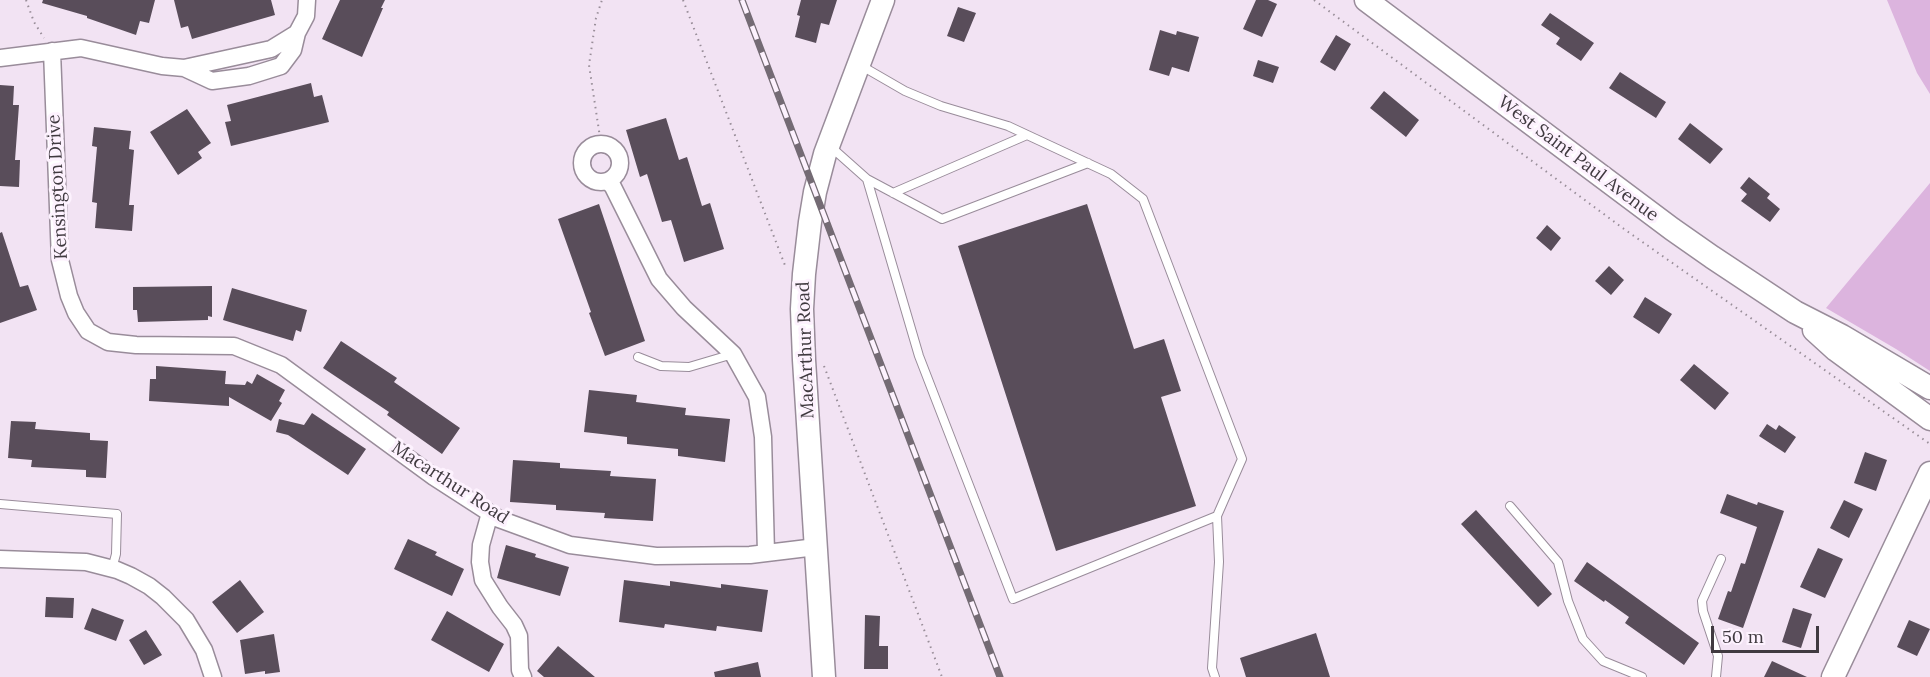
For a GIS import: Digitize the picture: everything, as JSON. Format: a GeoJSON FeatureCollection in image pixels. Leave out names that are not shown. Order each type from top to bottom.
{"type":"FeatureCollection","features":[{"type":"Feature","properties":{"kind":"street"},"geometry":{"type":"LineString","coordinates":[[0,58],[81,48],[162,66],[184,68],[271,49],[297,33],[306,16],[306,0]]}},
{"type":"Feature","properties":{"kind":"street","name":"MacArthur Road"},"geometry":{"type":"LineString","coordinates":[[824,677],[802,309],[815,192],[828,145],[883,0]]}},
{"type":"Feature","properties":{"kind":"street","name":"West Saint Paul Avenue"},"geometry":{"type":"LineString","coordinates":[[1366,0],[1672,229],[1795,312],[1842,336],[1930,388]]}},
{"type":"Feature","properties":{"kind":"street","name":"Kensington Drive"},"geometry":{"type":"LineString","coordinates":[[52,51],[60,260],[76,313],[88,331],[108,342]]}},
{"type":"Feature","properties":{"kind":"street"},"geometry":{"type":"LineString","coordinates":[[601,144],[613,148],[620,160],[618,172],[602,183],[585,176],[581,164],[589,148],[601,144]]}},
{"type":"Feature","properties":{"kind":"street"},"geometry":{"type":"LineString","coordinates":[[608,181],[659,279],[684,308],[733,354],[757,397],[762,427],[766,553]]}},
{"type":"Feature","properties":{"kind":"street","name":"West Saint Paul Avenue"},"geometry":{"type":"LineString","coordinates":[[1795,312],[1836,350],[1930,419]]}},
{"type":"Feature","properties":{"kind":"street","name":"Macarthur Road"},"geometry":{"type":"LineString","coordinates":[[108,342],[136,345],[234,346],[281,365],[434,477],[498,519],[570,545],[656,556],[750,555],[816,547]]}},
{"type":"Feature","properties":{"kind":"street"},"geometry":{"type":"LineString","coordinates":[[1833,677],[1930,473]]}},
{"type":"Feature","properties":{"kind":"street"},"geometry":{"type":"LineString","coordinates":[[490,513],[481,545],[480,562],[483,580],[519,636],[520,670],[523,677]]}},
{"type":"Feature","properties":{"kind":"street"},"geometry":{"type":"LineString","coordinates":[[0,559],[86,562],[131,576],[149,586],[178,611],[204,650],[213,677]]}},
{"type":"Feature","properties":{"kind":"lane"},"geometry":{"type":"LineString","coordinates":[[858,64],[914,95],[941,106],[1008,126],[1088,163],[1111,174],[1143,199],[1242,459],[1217,516],[1219,562],[1212,676]]}},
{"type":"Feature","properties":{"kind":"lane"},"geometry":{"type":"LineString","coordinates":[[893,193],[1027,135]]}},
{"type":"Feature","properties":{"kind":"lane"},"geometry":{"type":"LineString","coordinates":[[828,145],[867,179],[942,219],[1088,163]]}},
{"type":"Feature","properties":{"kind":"lane"},"geometry":{"type":"LineString","coordinates":[[867,179],[919,356],[1013,599],[1217,516]]}},
{"type":"Feature","properties":{"kind":"lane"},"geometry":{"type":"LineString","coordinates":[[638,357],[661,366],[689,367],[733,354]]}},
{"type":"Feature","properties":{"kind":"lane"},"geometry":{"type":"LineString","coordinates":[[0,504],[117,514],[116,554],[112,569]]}},
{"type":"Feature","properties":{"kind":"lane"},"geometry":{"type":"LineString","coordinates":[[1510,506],[1558,562],[1568,601],[1583,639],[1604,661],[1642,677]]}},
{"type":"Feature","properties":{"kind":"lane"},"geometry":{"type":"LineString","coordinates":[[1716,677],[1718,656],[1703,611],[1702,601],[1721,559]]}},
{"type":"Feature","properties":{"kind":"path"},"geometry":{"type":"LineString","coordinates":[[26,0],[34,22],[52,51]]}},
{"type":"Feature","properties":{"kind":"path"},"geometry":{"type":"LineString","coordinates":[[601,144],[589,65],[596,18],[602,0]]}},
{"type":"Feature","properties":{"kind":"path"},"geometry":{"type":"LineString","coordinates":[[683,0],[786,269]]}},
{"type":"Feature","properties":{"kind":"path"},"geometry":{"type":"LineString","coordinates":[[1314,0],[1624,229],[1930,444]]}},
{"type":"Feature","properties":{"kind":"path"},"geometry":{"type":"LineString","coordinates":[[823,364],[942,677]]}},
{"type":"Feature","properties":{"kind":"shaded area"},"geometry":{"type":"Polygon","coordinates":[[[1887,0],[1930,0],[1930,94],[1917,73],[1887,0]]]}},
{"type":"Feature","properties":{"kind":"shaded area"},"geometry":{"type":"Polygon","coordinates":[[[1930,183],[1930,371],[1826,308],[1930,183]]]}},
{"type":"Feature","properties":{"kind":"building"},"geometry":{"type":"Polygon","coordinates":[[[43,0],[155,0],[149,23],[140,21],[136,35],[87,18],[87,16],[42,3],[43,0]]]}},
{"type":"Feature","properties":{"kind":"building"},"geometry":{"type":"Polygon","coordinates":[[[174,0],[271,0],[275,15],[192,39],[188,26],[181,28],[174,0]]]}},
{"type":"Feature","properties":{"kind":"building"},"geometry":{"type":"Polygon","coordinates":[[[340,0],[385,0],[362,57],[322,39],[340,0]]]}},
{"type":"Feature","properties":{"kind":"building"},"geometry":{"type":"Polygon","coordinates":[[[801,0],[837,0],[829,25],[821,23],[816,43],[795,37],[801,0]]]}},
{"type":"Feature","properties":{"kind":"building"},"geometry":{"type":"Polygon","coordinates":[[[1256,0],[1268,0],[1277,4],[1262,37],[1243,29],[1256,0]]]}},
{"type":"Feature","properties":{"kind":"building"},"geometry":{"type":"Polygon","coordinates":[[[958,7],[976,13],[964,42],[947,36],[958,7]]]}},
{"type":"Feature","properties":{"kind":"building"},"geometry":{"type":"Polygon","coordinates":[[[1550,13],[1594,43],[1581,61],[1556,44],[1560,38],[1541,25],[1550,13]]]}},
{"type":"Feature","properties":{"kind":"building"},"geometry":{"type":"Polygon","coordinates":[[[1160,30],[1176,35],[1177,31],[1199,37],[1189,72],[1172,67],[1169,76],[1149,70],[1160,30]]]}},
{"type":"Feature","properties":{"kind":"building"},"geometry":{"type":"Polygon","coordinates":[[[1336,35],[1351,44],[1335,71],[1320,62],[1336,35]]]}},
{"type":"Feature","properties":{"kind":"building"},"geometry":{"type":"Polygon","coordinates":[[[1258,60],[1279,67],[1273,83],[1253,76],[1258,60]]]}},
{"type":"Feature","properties":{"kind":"building"},"geometry":{"type":"Polygon","coordinates":[[[1620,72],[1666,102],[1656,118],[1609,88],[1620,72]]]}},
{"type":"Feature","properties":{"kind":"building"},"geometry":{"type":"Polygon","coordinates":[[[311,83],[314,97],[322,95],[329,122],[231,146],[225,122],[231,121],[227,105],[311,83]]]}},
{"type":"Feature","properties":{"kind":"building"},"geometry":{"type":"Polygon","coordinates":[[[0,85],[14,86],[13,105],[19,105],[15,160],[20,160],[19,187],[0,186],[0,85]]]}},
{"type":"Feature","properties":{"kind":"building"},"geometry":{"type":"Polygon","coordinates":[[[1384,91],[1419,120],[1406,137],[1370,108],[1384,91]]]}},
{"type":"Feature","properties":{"kind":"building"},"geometry":{"type":"Polygon","coordinates":[[[187,109],[211,143],[198,152],[202,158],[178,175],[150,132],[187,109]]]}},
{"type":"Feature","properties":{"kind":"building"},"geometry":{"type":"Polygon","coordinates":[[[666,118],[679,160],[687,157],[702,206],[710,203],[724,249],[684,262],[671,220],[662,222],[647,174],[640,177],[626,130],[666,118]]]}},
{"type":"Feature","properties":{"kind":"building"},"geometry":{"type":"Polygon","coordinates":[[[1690,123],[1723,149],[1710,164],[1678,139],[1690,123]]]}},
{"type":"Feature","properties":{"kind":"building"},"geometry":{"type":"Polygon","coordinates":[[[94,127],[131,131],[129,149],[134,150],[129,205],[134,205],[132,231],[95,228],[97,203],[92,202],[97,147],[92,146],[94,127]]]}},
{"type":"Feature","properties":{"kind":"building"},"geometry":{"type":"Polygon","coordinates":[[[1749,177],[1770,194],[1767,198],[1780,209],[1770,222],[1741,201],[1747,194],[1740,188],[1749,177]]]}},
{"type":"Feature","properties":{"kind":"building"},"geometry":{"type":"Polygon","coordinates":[[[599,204],[645,341],[605,356],[558,219],[599,204]]]}},
{"type":"Feature","properties":{"kind":"building"},"geometry":{"type":"Polygon","coordinates":[[[1087,204],[1134,349],[1164,339],[1181,391],[1161,397],[1196,506],[1056,551],[958,246],[1087,204]]]}},
{"type":"Feature","properties":{"kind":"building"},"geometry":{"type":"Polygon","coordinates":[[[1547,225],[1561,238],[1551,251],[1536,238],[1547,225]]]}},
{"type":"Feature","properties":{"kind":"building"},"geometry":{"type":"Polygon","coordinates":[[[2,232],[20,287],[28,285],[37,310],[0,323],[0,233],[2,232]]]}},
{"type":"Feature","properties":{"kind":"building"},"geometry":{"type":"Polygon","coordinates":[[[1609,266],[1624,280],[1611,295],[1595,281],[1609,266]]]}},
{"type":"Feature","properties":{"kind":"building"},"geometry":{"type":"Polygon","coordinates":[[[212,286],[212,317],[208,316],[208,320],[138,322],[137,310],[133,310],[133,287],[212,286]]]}},
{"type":"Feature","properties":{"kind":"building"},"geometry":{"type":"Polygon","coordinates":[[[232,288],[307,310],[301,332],[296,330],[293,341],[223,320],[232,288]]]}},
{"type":"Feature","properties":{"kind":"building"},"geometry":{"type":"Polygon","coordinates":[[[1645,297],[1672,314],[1659,334],[1633,317],[1645,297]]]}},
{"type":"Feature","properties":{"kind":"building"},"geometry":{"type":"Polygon","coordinates":[[[341,341],[397,378],[394,382],[460,428],[442,454],[387,415],[389,412],[323,368],[341,341]]]}},
{"type":"Feature","properties":{"kind":"building"},"geometry":{"type":"Polygon","coordinates":[[[1694,364],[1729,393],[1715,410],[1680,380],[1694,364]]]}},
{"type":"Feature","properties":{"kind":"building"},"geometry":{"type":"Polygon","coordinates":[[[156,366],[226,371],[225,384],[245,385],[247,381],[252,384],[257,374],[285,390],[279,401],[282,403],[271,421],[229,397],[229,406],[149,401],[150,379],[156,379],[156,366]]]}},
{"type":"Feature","properties":{"kind":"building"},"geometry":{"type":"Polygon","coordinates":[[[589,390],[637,395],[636,402],[686,408],[685,415],[730,419],[725,462],[678,456],[678,449],[627,444],[627,437],[584,432],[589,390]]]}},
{"type":"Feature","properties":{"kind":"building"},"geometry":{"type":"Polygon","coordinates":[[[312,413],[366,449],[348,475],[288,435],[276,432],[279,419],[304,425],[312,413]]]}},
{"type":"Feature","properties":{"kind":"building"},"geometry":{"type":"Polygon","coordinates":[[[11,421],[36,422],[35,429],[90,433],[90,440],[108,441],[106,478],[86,477],[86,470],[31,467],[32,460],[8,458],[11,421]]]}},
{"type":"Feature","properties":{"kind":"building"},"geometry":{"type":"Polygon","coordinates":[[[1767,424],[1776,430],[1779,425],[1796,437],[1785,453],[1759,436],[1767,424]]]}},
{"type":"Feature","properties":{"kind":"building"},"geometry":{"type":"Polygon","coordinates":[[[1865,452],[1887,460],[1876,491],[1854,483],[1865,452]]]}},
{"type":"Feature","properties":{"kind":"building"},"geometry":{"type":"Polygon","coordinates":[[[513,460],[560,463],[560,468],[611,471],[610,476],[656,479],[653,521],[604,518],[605,513],[556,510],[556,505],[510,502],[513,460]]]}},
{"type":"Feature","properties":{"kind":"building"},"geometry":{"type":"Polygon","coordinates":[[[1727,494],[1757,505],[1758,502],[1784,511],[1743,628],[1718,619],[1741,563],[1745,564],[1757,527],[1720,513],[1727,494]]]}},
{"type":"Feature","properties":{"kind":"building"},"geometry":{"type":"Polygon","coordinates":[[[1844,500],[1863,509],[1849,538],[1830,528],[1844,500]]]}},
{"type":"Feature","properties":{"kind":"building"},"geometry":{"type":"Polygon","coordinates":[[[1476,510],[1552,594],[1538,607],[1461,524],[1476,510]]]}},
{"type":"Feature","properties":{"kind":"building"},"geometry":{"type":"Polygon","coordinates":[[[408,539],[437,552],[435,555],[464,569],[452,596],[394,569],[408,539]]]}},
{"type":"Feature","properties":{"kind":"building"},"geometry":{"type":"Polygon","coordinates":[[[506,545],[569,567],[560,596],[497,578],[506,545]]]}},
{"type":"Feature","properties":{"kind":"building"},"geometry":{"type":"Polygon","coordinates":[[[1818,548],[1843,559],[1825,598],[1800,587],[1818,548]]]}},
{"type":"Feature","properties":{"kind":"building"},"geometry":{"type":"Polygon","coordinates":[[[1587,562],[1699,643],[1684,665],[1625,623],[1629,617],[1574,581],[1587,562]]]}},
{"type":"Feature","properties":{"kind":"building"},"geometry":{"type":"Polygon","coordinates":[[[240,580],[264,612],[237,633],[212,602],[240,580]]]}},
{"type":"Feature","properties":{"kind":"building"},"geometry":{"type":"Polygon","coordinates":[[[624,580],[670,586],[670,581],[721,588],[721,584],[768,590],[762,632],[717,626],[716,631],[665,624],[664,628],[619,622],[624,580]]]}},
{"type":"Feature","properties":{"kind":"building"},"geometry":{"type":"Polygon","coordinates":[[[46,597],[74,598],[73,618],[45,617],[46,597]]]}},
{"type":"Feature","properties":{"kind":"building"},"geometry":{"type":"Polygon","coordinates":[[[92,608],[124,620],[116,641],[84,629],[92,608]]]}},
{"type":"Feature","properties":{"kind":"building"},"geometry":{"type":"Polygon","coordinates":[[[1793,608],[1812,614],[1801,648],[1782,642],[1793,608]]]}},
{"type":"Feature","properties":{"kind":"building"},"geometry":{"type":"Polygon","coordinates":[[[447,611],[504,644],[489,672],[431,640],[447,611]]]}},
{"type":"Feature","properties":{"kind":"building"},"geometry":{"type":"Polygon","coordinates":[[[865,615],[880,616],[879,646],[888,646],[888,669],[864,669],[865,615]]]}},
{"type":"Feature","properties":{"kind":"building"},"geometry":{"type":"Polygon","coordinates":[[[1909,620],[1930,629],[1917,656],[1897,647],[1909,620]]]}},
{"type":"Feature","properties":{"kind":"building"},"geometry":{"type":"Polygon","coordinates":[[[146,630],[162,655],[144,665],[129,640],[146,630]]]}},
{"type":"Feature","properties":{"kind":"building"},"geometry":{"type":"Polygon","coordinates":[[[1316,633],[1330,677],[1246,677],[1240,658],[1316,633]]]}},
{"type":"Feature","properties":{"kind":"building"},"geometry":{"type":"Polygon","coordinates":[[[274,634],[280,672],[265,674],[265,671],[245,674],[240,640],[274,634]]]}},
{"type":"Feature","properties":{"kind":"building"},"geometry":{"type":"Polygon","coordinates":[[[558,646],[595,677],[544,677],[537,671],[558,646]]]}},
{"type":"Feature","properties":{"kind":"building"},"geometry":{"type":"Polygon","coordinates":[[[1772,661],[1807,677],[1764,677],[1772,661]]]}},
{"type":"Feature","properties":{"kind":"building"},"geometry":{"type":"Polygon","coordinates":[[[758,662],[761,677],[715,677],[714,672],[758,662]]]}},
{"type":"Feature","properties":{"kind":"railway"},"geometry":{"type":"LineString","coordinates":[[742,0],[1000,677]]}}]}
